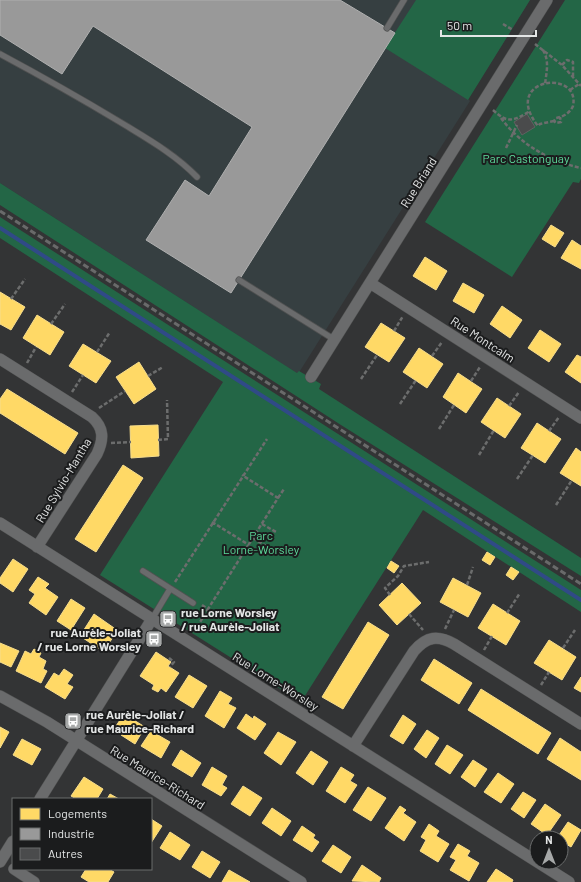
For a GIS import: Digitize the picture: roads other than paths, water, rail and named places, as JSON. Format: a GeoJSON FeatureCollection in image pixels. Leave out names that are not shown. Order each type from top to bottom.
{"type":"FeatureCollection","features":[{"type":"Feature","properties":{"kind":"street","name":"Rue Briand"},"geometry":{"type":"LineString","coordinates":[[311,377],[547,0]]}},
{"type":"Feature","properties":{"kind":"street","name":"Rue Montcalm"},"geometry":{"type":"LineString","coordinates":[[370,283],[581,418]]}},
{"type":"Feature","properties":{"kind":"street","name":"Rue Sylvio-Mantha"},"geometry":{"type":"LineString","coordinates":[[0,358],[92,417],[98,422],[102,431],[102,441],[97,454],[37,547]]}},
{"type":"Feature","properties":{"kind":"street","name":"Rue Lorne-Worsley"},"geometry":{"type":"LineString","coordinates":[[0,523],[569,882]]}},
{"type":"Feature","properties":{"kind":"street"},"geometry":{"type":"LineString","coordinates":[[41,798],[152,619]]}},
{"type":"Feature","properties":{"kind":"street"},"geometry":{"type":"LineString","coordinates":[[353,746],[414,651],[425,640],[435,637],[454,644],[581,724]]}},
{"type":"Feature","properties":{"kind":"street","name":"Rue Maurice-Richard"},"geometry":{"type":"LineString","coordinates":[[0,696],[77,741],[302,882]]}},
{"type":"Feature","properties":{"kind":"street"},"geometry":{"type":"LineString","coordinates":[[12,843],[0,861],[12,868]]}},
{"type":"Feature","properties":{"kind":"street"},"geometry":{"type":"LineString","coordinates":[[15,870],[34,882]]}},
{"type":"Feature","properties":{"kind":"lane"},"geometry":{"type":"LineString","coordinates":[[387,28],[404,0]]}},
{"type":"Feature","properties":{"kind":"lane"},"geometry":{"type":"LineString","coordinates":[[0,54],[54,83],[145,138],[180,162],[197,177]]}},
{"type":"Feature","properties":{"kind":"lane"},"geometry":{"type":"LineString","coordinates":[[239,280],[335,340]]}},
{"type":"Feature","properties":{"kind":"lane"},"geometry":{"type":"LineString","coordinates":[[143,571],[195,603]]}},
{"type":"Feature","properties":{"kind":"lane"},"geometry":{"type":"LineString","coordinates":[[152,619],[170,589]]}},
{"type":"Feature","properties":{"kind":"waterway"},"geometry":{"type":"LineString","coordinates":[[0,228],[581,600]]}},
{"type":"Feature","properties":{"kind":"railway"},"geometry":{"type":"LineString","coordinates":[[0,211],[581,584]]}},
{"type":"Feature","properties":{"kind":"place","name":"rue Lorne Worsley / rue Aurèle-Joliat"},"geometry":{"type":"Point","coordinates":[168,619]}},
{"type":"Feature","properties":{"kind":"place","name":"rue Aurèle-Joliat / rue Lorne Worsley"},"geometry":{"type":"Point","coordinates":[154,639]}},
{"type":"Feature","properties":{"kind":"place","name":"rue Aurèle-Joliat / rue Maurice-Richard"},"geometry":{"type":"Point","coordinates":[73,721]}},
{"type":"Feature","properties":{"kind":"park label","name":"Parc Castonguay"},"geometry":{"type":"Point","coordinates":[526,158]}},
{"type":"Feature","properties":{"kind":"park label","name":"Parc Lorne-Worsley"},"geometry":{"type":"Point","coordinates":[261,542]}}]}
